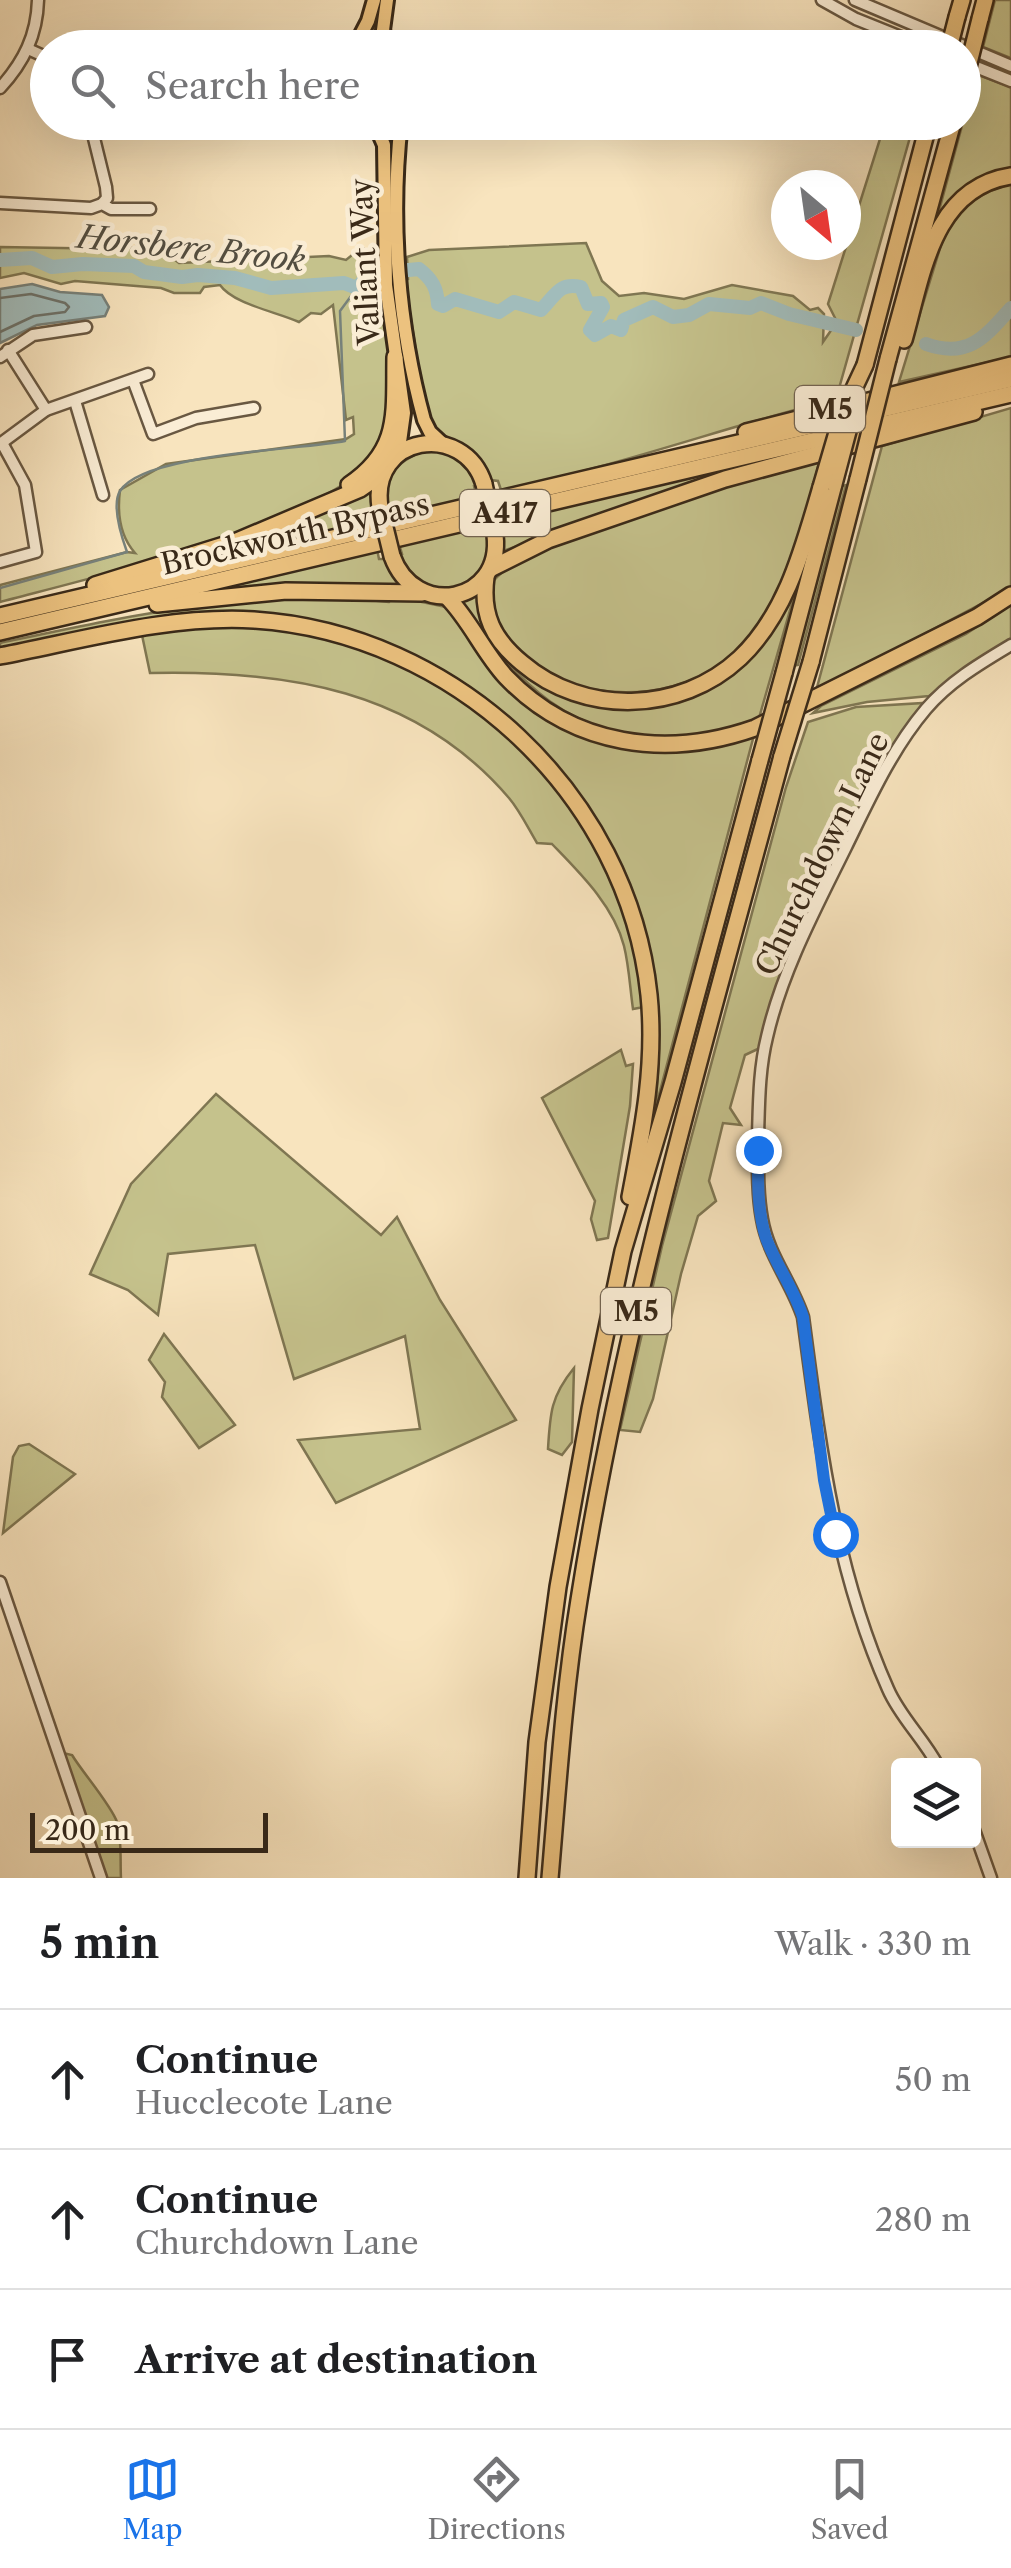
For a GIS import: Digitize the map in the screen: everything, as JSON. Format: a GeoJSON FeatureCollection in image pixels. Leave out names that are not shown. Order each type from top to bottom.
{"type":"FeatureCollection","features":[{"type":"Feature","properties":{"kind":"highway"},"geometry":{"type":"LineString","coordinates":[[954,30],[962,0]]}},
{"type":"Feature","properties":{"kind":"highway"},"geometry":{"type":"LineString","coordinates":[[977,30],[985,0]]}},
{"type":"Feature","properties":{"kind":"highway","name":"M5"},"geometry":{"type":"LineString","coordinates":[[623,1250],[673,1082],[784,673],[828,486],[865,365],[924,140]]}},
{"type":"Feature","properties":{"kind":"highway","name":"M5"},"geometry":{"type":"LineString","coordinates":[[894,358],[948,140]]}},
{"type":"Feature","properties":{"kind":"highway","name":"M5"},"geometry":{"type":"LineString","coordinates":[[550,1878],[578,1602],[613,1418],[649,1254],[782,756],[811,662],[874,418],[930,248],[941,223],[957,203],[975,188],[1011,176]]}},
{"type":"Feature","properties":{"kind":"highway"},"geometry":{"type":"LineString","coordinates":[[298,515],[351,484],[378,460],[393,428],[395,356]]}},
{"type":"Feature","properties":{"kind":"highway","name":"M5"},"geometry":{"type":"LineString","coordinates":[[652,463],[776,422],[1011,366]]}},
{"type":"Feature","properties":{"kind":"highway","name":"Brockworth Bypass"},"geometry":{"type":"LineString","coordinates":[[0,614],[1011,379]]}},
{"type":"Feature","properties":{"kind":"highway"},"geometry":{"type":"LineString","coordinates":[[0,634],[212,596],[313,591],[446,596],[467,590],[489,572],[548,540],[726,478],[924,428],[1011,397]]}},
{"type":"Feature","properties":{"kind":"highway","name":"Brockworth Bypass"},"geometry":{"type":"LineString","coordinates":[[0,634],[1011,397]]}},
{"type":"Feature","properties":{"kind":"highway"},"geometry":{"type":"LineString","coordinates":[[0,614],[206,552],[298,515],[360,489],[420,444],[444,445],[470,460],[484,484],[495,534],[489,572]]}},
{"type":"Feature","properties":{"kind":"highway"},"geometry":{"type":"LineString","coordinates":[[387,466],[379,487],[380,507],[392,556],[404,578],[422,593]]}},
{"type":"Feature","properties":{"kind":"highway","name":"M5"},"geometry":{"type":"LineString","coordinates":[[489,572],[483,601],[492,630],[510,652],[539,676],[596,699],[636,702],[676,695],[732,665],[767,625],[795,572],[828,486]]}},
{"type":"Feature","properties":{"kind":"highway"},"geometry":{"type":"LineString","coordinates":[[446,596],[504,674],[542,708],[598,736],[674,746],[727,738],[755,728],[977,617],[1011,595]]}},
{"type":"Feature","properties":{"kind":"highway","name":"M5"},"geometry":{"type":"LineString","coordinates":[[0,656],[176,623],[236,620],[288,624],[359,641],[414,663],[462,690],[523,740],[569,792],[604,847],[630,908],[644,958],[650,1015],[650,1080],[623,1250],[558,1587],[537,1742],[527,1878]]}},
{"type":"Feature","properties":{"kind":"main road"},"geometry":{"type":"LineString","coordinates":[[363,30],[374,0]]}},
{"type":"Feature","properties":{"kind":"main road"},"geometry":{"type":"LineString","coordinates":[[383,30],[387,0]]}},
{"type":"Feature","properties":{"kind":"main road","name":"Valiant Way"},"geometry":{"type":"LineString","coordinates":[[382,140],[386,285],[404,413],[400,442],[387,466]]}},
{"type":"Feature","properties":{"kind":"main road","name":"Valiant Way"},"geometry":{"type":"LineString","coordinates":[[400,140],[396,218],[401,287],[422,412],[430,432],[444,445]]}},
{"type":"Feature","properties":{"kind":"street"},"geometry":{"type":"LineString","coordinates":[[32,30],[38,0]]}},
{"type":"Feature","properties":{"kind":"street"},"geometry":{"type":"LineString","coordinates":[[822,0],[885,30]]}},
{"type":"Feature","properties":{"kind":"street"},"geometry":{"type":"LineString","coordinates":[[855,0],[926,30]]}},
{"type":"Feature","properties":{"kind":"street"},"geometry":{"type":"LineString","coordinates":[[0,88],[28,49],[30,39]]}},
{"type":"Feature","properties":{"kind":"street"},"geometry":{"type":"LineString","coordinates":[[981,53],[1011,66]]}},
{"type":"Feature","properties":{"kind":"street"},"geometry":{"type":"LineString","coordinates":[[981,69],[1011,81]]}},
{"type":"Feature","properties":{"kind":"street"},"geometry":{"type":"LineString","coordinates":[[0,203],[92,208],[102,204],[106,188],[94,140]]}},
{"type":"Feature","properties":{"kind":"street"},"geometry":{"type":"LineString","coordinates":[[102,204],[111,210],[150,209]]}},
{"type":"Feature","properties":{"kind":"street"},"geometry":{"type":"LineString","coordinates":[[46,410],[4,354],[33,335],[86,327]]}},
{"type":"Feature","properties":{"kind":"street"},"geometry":{"type":"LineString","coordinates":[[0,562],[36,552],[25,486],[1,443],[46,410],[148,374]]}},
{"type":"Feature","properties":{"kind":"street"},"geometry":{"type":"LineString","coordinates":[[133,380],[153,434],[196,418],[254,408]]}},
{"type":"Feature","properties":{"kind":"street"},"geometry":{"type":"LineString","coordinates":[[75,401],[102,495]]}},
{"type":"Feature","properties":{"kind":"street","name":"Churchdown Lane"},"geometry":{"type":"LineString","coordinates":[[932,1758],[902,1714],[878,1666],[835,1534],[824,1480],[803,1317],[796,1294],[767,1240],[762,1220],[760,1078],[775,1007],[818,904],[895,754],[920,716],[944,691],[1011,645]]}},
{"type":"Feature","properties":{"kind":"street"},"geometry":{"type":"LineString","coordinates":[[0,1582],[101,1878]]}},
{"type":"Feature","properties":{"kind":"street"},"geometry":{"type":"LineString","coordinates":[[980,1848],[990,1878]]}},
{"type":"Feature","properties":{"kind":"shaded area"},"geometry":{"type":"Polygon","coordinates":[[[995,0],[1011,0],[1011,58],[983,47],[995,0]]]}},
{"type":"Feature","properties":{"kind":"shaded area"},"geometry":{"type":"Polygon","coordinates":[[[981,76],[1011,87],[1011,172],[1000,173],[933,233],[958,140],[981,140],[981,76]]]}},
{"type":"Feature","properties":{"kind":"shaded area"},"geometry":{"type":"Polygon","coordinates":[[[880,140],[909,140],[836,399],[501,490],[475,454],[442,436],[430,422],[405,280],[407,257],[429,250],[586,243],[602,281],[619,296],[644,293],[684,299],[732,285],[793,296],[810,310],[818,308],[824,314],[823,342],[832,329],[840,328],[828,304],[842,260],[861,260],[861,199],[880,140]]]}},
{"type":"Feature","properties":{"kind":"shaded area"},"geometry":{"type":"Polygon","coordinates":[[[1011,184],[1011,357],[899,382],[945,232],[973,201],[1011,184]]]}},
{"type":"Feature","properties":{"kind":"shaded area"},"geometry":{"type":"Polygon","coordinates":[[[164,243],[179,263],[329,256],[346,260],[362,247],[373,257],[382,270],[388,320],[391,399],[383,444],[361,471],[322,497],[269,521],[147,562],[0,602],[0,585],[135,553],[121,524],[120,490],[166,464],[346,439],[354,434],[353,417],[346,420],[333,305],[299,322],[245,302],[220,285],[204,287],[200,293],[174,293],[161,288],[75,281],[61,284],[24,273],[0,278],[0,247],[122,249],[164,243]]]}},
{"type":"Feature","properties":{"kind":"shaded area"},"geometry":{"type":"Polygon","coordinates":[[[1011,408],[1011,588],[816,691],[882,446],[1011,408]]]}},
{"type":"Feature","properties":{"kind":"shaded area"},"geometry":{"type":"Polygon","coordinates":[[[825,444],[725,473],[503,551],[503,533],[511,530],[508,519],[825,444]]]}},
{"type":"Feature","properties":{"kind":"shaded area"},"geometry":{"type":"Polygon","coordinates":[[[431,449],[461,458],[478,484],[474,486],[477,497],[393,516],[385,492],[391,474],[413,456],[431,449]]]}},
{"type":"Feature","properties":{"kind":"shaded area"},"geometry":{"type":"Polygon","coordinates":[[[820,459],[792,558],[771,605],[741,647],[710,671],[673,686],[632,692],[591,689],[553,677],[521,655],[500,624],[491,584],[512,565],[548,546],[644,510],[820,459]]]}},
{"type":"Feature","properties":{"kind":"shaded area"},"geometry":{"type":"Polygon","coordinates":[[[846,485],[798,665],[793,666],[841,486],[846,485]]]}},
{"type":"Feature","properties":{"kind":"shaded area"},"geometry":{"type":"Polygon","coordinates":[[[374,488],[374,510],[367,512],[370,521],[167,569],[374,488]]]}},
{"type":"Feature","properties":{"kind":"shaded area"},"geometry":{"type":"Polygon","coordinates":[[[484,525],[490,545],[487,560],[473,578],[451,588],[428,587],[417,581],[399,555],[399,544],[484,525]]]}},
{"type":"Feature","properties":{"kind":"shaded area"},"geometry":{"type":"Polygon","coordinates":[[[377,549],[379,559],[385,559],[402,587],[188,595],[377,549]]]}},
{"type":"Feature","properties":{"kind":"shaded area"},"geometry":{"type":"Polygon","coordinates":[[[799,579],[759,718],[729,730],[688,736],[640,736],[577,718],[525,681],[460,601],[478,594],[501,647],[604,704],[720,678],[799,579]]]}},
{"type":"Feature","properties":{"kind":"shaded area"},"geometry":{"type":"Polygon","coordinates":[[[393,596],[446,607],[526,702],[658,751],[714,747],[754,735],[655,1110],[659,1044],[655,978],[646,935],[622,869],[589,809],[547,755],[498,708],[442,670],[381,641],[315,622],[245,613],[0,650],[0,643],[193,607],[291,598],[389,602],[393,596]]]}},
{"type":"Feature","properties":{"kind":"shaded area"},"geometry":{"type":"Polygon","coordinates":[[[1011,604],[1011,638],[929,696],[867,702],[813,713],[966,634],[1011,604]]]}},
{"type":"Feature","properties":{"kind":"shaded area"},"geometry":{"type":"Polygon","coordinates":[[[210,627],[301,632],[381,656],[429,679],[513,741],[549,779],[606,868],[630,928],[644,1007],[633,1009],[624,946],[595,891],[552,844],[537,843],[513,803],[472,761],[433,732],[390,710],[299,682],[201,673],[150,673],[142,635],[210,627]]]}},
{"type":"Feature","properties":{"kind":"shaded area"},"geometry":{"type":"Polygon","coordinates":[[[924,703],[859,810],[760,1048],[745,1055],[730,1108],[741,1125],[723,1123],[709,1181],[716,1201],[698,1216],[653,1399],[640,1432],[620,1430],[662,1246],[786,787],[808,722],[856,707],[924,703]]]}},
{"type":"Feature","properties":{"kind":"shaded area"},"geometry":{"type":"Polygon","coordinates":[[[621,1050],[626,1066],[633,1064],[630,1106],[608,1238],[597,1240],[591,1219],[595,1201],[542,1098],[621,1050]]]}},
{"type":"Feature","properties":{"kind":"shaded area"},"geometry":{"type":"Polygon","coordinates":[[[216,1094],[381,1235],[397,1217],[440,1300],[516,1420],[336,1503],[298,1440],[420,1429],[405,1336],[294,1379],[255,1245],[168,1254],[158,1315],[128,1290],[90,1274],[131,1184],[216,1094]]]}},
{"type":"Feature","properties":{"kind":"shaded area"},"geometry":{"type":"Polygon","coordinates":[[[164,1334],[235,1425],[199,1448],[162,1397],[165,1382],[149,1360],[164,1334]]]}},
{"type":"Feature","properties":{"kind":"shaded area"},"geometry":{"type":"Polygon","coordinates":[[[574,1368],[572,1442],[562,1455],[548,1449],[551,1415],[556,1396],[574,1368]]]}},
{"type":"Feature","properties":{"kind":"shaded area"},"geometry":{"type":"Polygon","coordinates":[[[29,1444],[75,1474],[3,1533],[13,1457],[19,1446],[29,1444]]]}},
{"type":"Feature","properties":{"kind":"shaded area"},"geometry":{"type":"Polygon","coordinates":[[[63,1753],[72,1755],[114,1815],[120,1835],[121,1878],[107,1878],[63,1753]]]}},
{"type":"Feature","properties":{"kind":"water"},"geometry":{"type":"Polygon","coordinates":[[[32,284],[60,292],[102,295],[109,307],[105,316],[37,325],[0,343],[0,289],[32,284]]]}},
{"type":"Feature","properties":{"kind":"waterway","name":"Horsbere Brook"},"geometry":{"type":"LineString","coordinates":[[0,260],[32,258],[52,267],[134,266],[144,272],[235,278],[271,288],[344,283],[357,288],[369,274],[419,269],[433,284],[438,304],[443,306],[455,299],[499,312],[514,302],[541,310],[558,291],[574,286],[581,287],[588,304],[601,303],[603,307],[590,330],[595,335],[611,326],[621,330],[624,320],[653,307],[673,317],[689,315],[709,304],[750,308],[761,303],[856,330]]}},
{"type":"Feature","properties":{"kind":"waterway"},"geometry":{"type":"LineString","coordinates":[[0,588],[127,552],[117,505],[120,491],[134,478],[190,461],[345,441],[340,311],[357,288]]}},
{"type":"Feature","properties":{"kind":"waterway","name":"Horsbere Brook"},"geometry":{"type":"LineString","coordinates":[[926,344],[964,347],[984,336],[1011,308]]}},
{"type":"Feature","properties":{"kind":"route"},"geometry":{"type":"LineString","coordinates":[[758,1150],[760,1202],[767,1240],[796,1294],[803,1317],[824,1480],[835,1534]]}}]}
